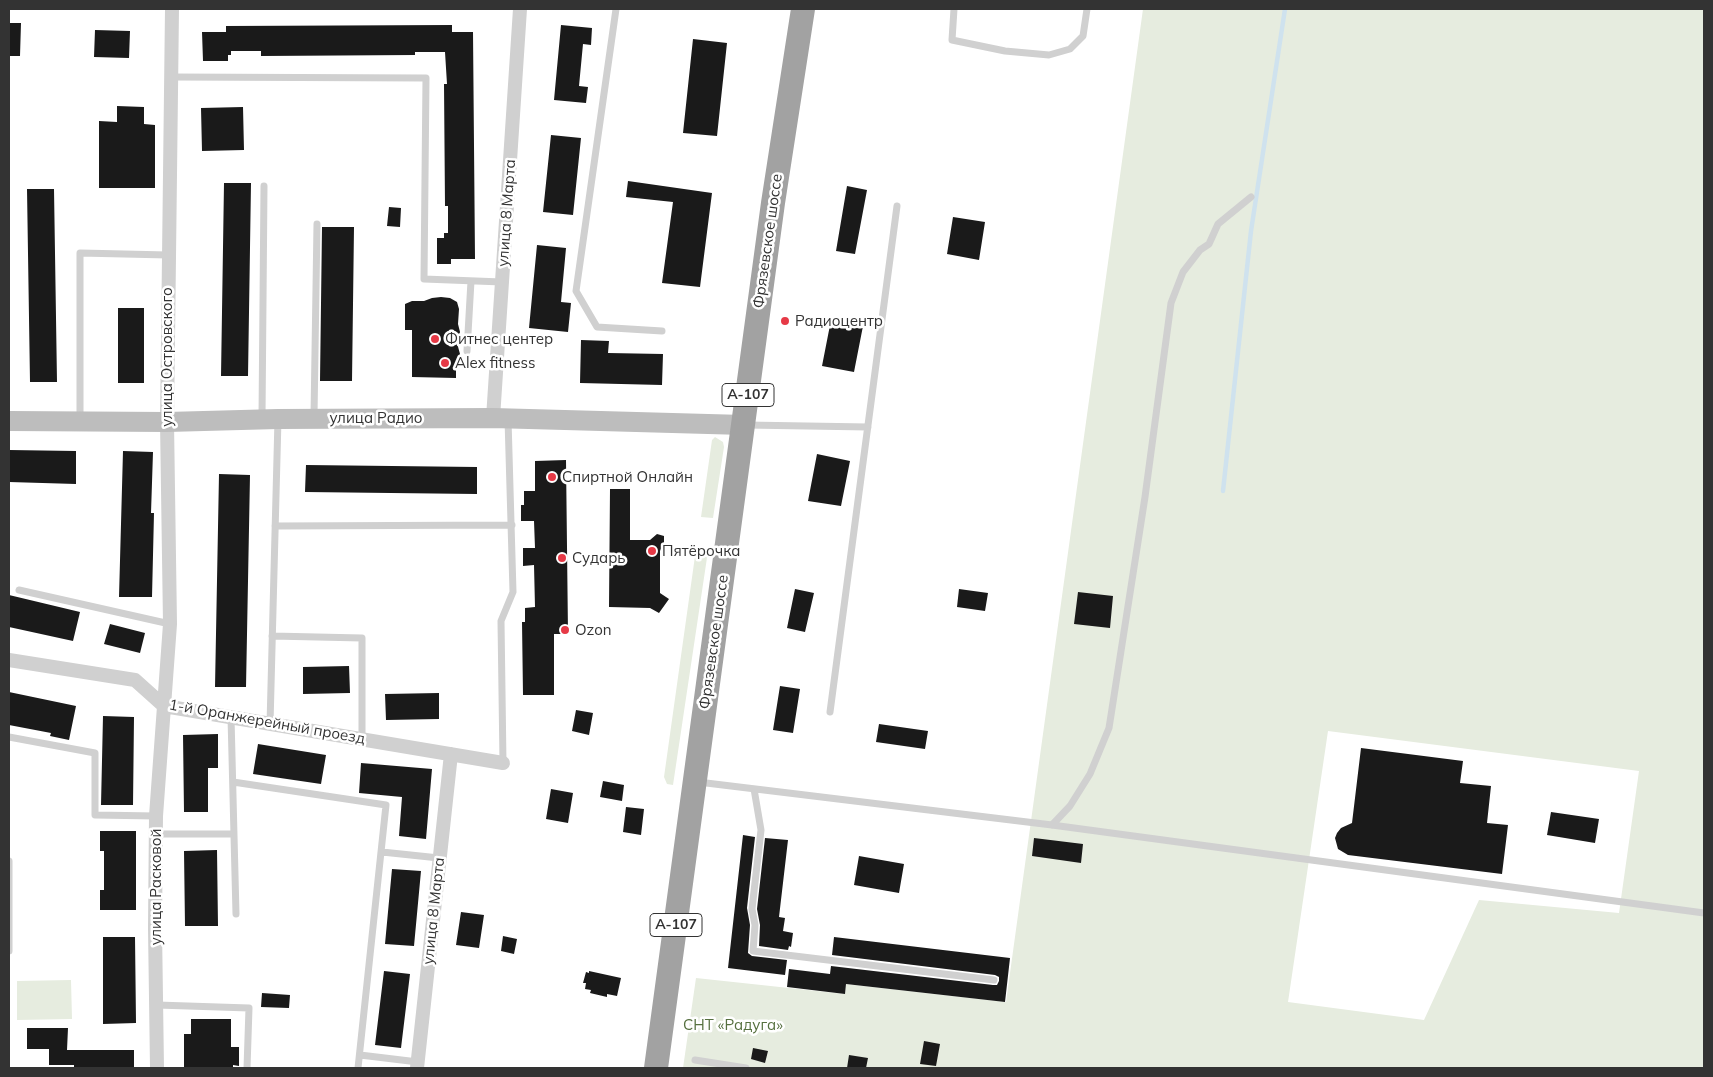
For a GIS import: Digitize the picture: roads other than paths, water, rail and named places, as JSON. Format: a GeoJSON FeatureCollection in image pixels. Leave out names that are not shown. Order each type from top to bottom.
{"type":"FeatureCollection","features":[{"type":"Feature","properties":{"kind":"highway","name":"Фрязевское шоссе"},"geometry":{"type":"LineString","coordinates":[[656,1068],[773,203],[803,9]]}},
{"type":"Feature","properties":{"kind":"main road","name":"улица Радио"},"geometry":{"type":"LineString","coordinates":[[9,422],[500,418],[744,425]]}},
{"type":"Feature","properties":{"kind":"street","name":"улица Островского"},"geometry":{"type":"LineString","coordinates":[[164,706],[170,624],[167,422],[172,9]]}},
{"type":"Feature","properties":{"kind":"street","name":"улица 8 Марта"},"geometry":{"type":"LineString","coordinates":[[500,418],[502,282],[520,9]]}},
{"type":"Feature","properties":{"kind":"street","name":"1-й Оранжерейный проезд"},"geometry":{"type":"LineString","coordinates":[[9,660],[135,680],[164,706],[503,764]]}},
{"type":"Feature","properties":{"kind":"street","name":"улица Расковой"},"geometry":{"type":"LineString","coordinates":[[158,1068],[156,816],[164,706]]}},
{"type":"Feature","properties":{"kind":"street","name":"улица 8 Марта"},"geometry":{"type":"LineString","coordinates":[[417,1065],[451,754]]}},
{"type":"Feature","properties":{"kind":"lane"},"geometry":{"type":"LineString","coordinates":[[616,9],[576,291],[597,327],[662,331]]}},
{"type":"Feature","properties":{"kind":"lane"},"geometry":{"type":"LineString","coordinates":[[954,9],[952,40],[1005,51],[1049,55],[1070,49],[1083,36],[1087,9]]}},
{"type":"Feature","properties":{"kind":"lane"},"geometry":{"type":"LineString","coordinates":[[170,77],[426,78],[424,279],[502,282]]}},
{"type":"Feature","properties":{"kind":"lane"},"geometry":{"type":"LineString","coordinates":[[264,186],[270,419],[275,526],[270,724]]}},
{"type":"Feature","properties":{"kind":"lane"},"geometry":{"type":"LineString","coordinates":[[1052,825],[1070,806],[1090,774],[1109,728],[1145,497],[1171,303],[1184,272],[1200,250],[1209,244],[1218,224],[1251,197]]}},
{"type":"Feature","properties":{"kind":"lane"},"geometry":{"type":"LineString","coordinates":[[830,712],[897,206]]}},
{"type":"Feature","properties":{"kind":"lane"},"geometry":{"type":"LineString","coordinates":[[314,419],[317,224]]}},
{"type":"Feature","properties":{"kind":"lane"},"geometry":{"type":"LineString","coordinates":[[80,422],[80,253],[168,255]]}},
{"type":"Feature","properties":{"kind":"lane"},"geometry":{"type":"LineString","coordinates":[[467,350],[471,281]]}},
{"type":"Feature","properties":{"kind":"lane"},"geometry":{"type":"LineString","coordinates":[[500,418],[512,525],[514,592],[501,621],[503,764]]}},
{"type":"Feature","properties":{"kind":"lane"},"geometry":{"type":"LineString","coordinates":[[744,425],[868,427]]}},
{"type":"Feature","properties":{"kind":"lane"},"geometry":{"type":"LineString","coordinates":[[275,526],[512,525]]}},
{"type":"Feature","properties":{"kind":"lane"},"geometry":{"type":"LineString","coordinates":[[19,590],[170,624]]}},
{"type":"Feature","properties":{"kind":"lane"},"geometry":{"type":"LineString","coordinates":[[272,636],[362,638],[362,739]]}},
{"type":"Feature","properties":{"kind":"lane"},"geometry":{"type":"LineString","coordinates":[[231,717],[236,914]]}},
{"type":"Feature","properties":{"kind":"lane"},"geometry":{"type":"LineString","coordinates":[[9,737],[95,753],[95,815],[156,816]]}},
{"type":"Feature","properties":{"kind":"lane"},"geometry":{"type":"LineString","coordinates":[[233,782],[386,805],[358,1068]]}},
{"type":"Feature","properties":{"kind":"lane"},"geometry":{"type":"LineString","coordinates":[[696,782],[1052,825],[1704,913]]}},
{"type":"Feature","properties":{"kind":"lane"},"geometry":{"type":"LineString","coordinates":[[754,789],[762,830],[752,909],[755,925],[753,950],[994,980]]}},
{"type":"Feature","properties":{"kind":"lane"},"geometry":{"type":"LineString","coordinates":[[157,834],[234,834]]}},
{"type":"Feature","properties":{"kind":"lane"},"geometry":{"type":"LineString","coordinates":[[382,852],[439,858]]}},
{"type":"Feature","properties":{"kind":"lane"},"geometry":{"type":"LineString","coordinates":[[9,861],[9,951]]}},
{"type":"Feature","properties":{"kind":"lane"},"geometry":{"type":"LineString","coordinates":[[157,1005],[249,1008],[247,1068]]}},
{"type":"Feature","properties":{"kind":"lane"},"geometry":{"type":"LineString","coordinates":[[360,1055],[417,1065]]}},
{"type":"Feature","properties":{"kind":"lane"},"geometry":{"type":"LineString","coordinates":[[695,1060],[746,1068]]}},
{"type":"Feature","properties":{"kind":"waterway"},"geometry":{"type":"LineString","coordinates":[[1223,491],[1251,231],[1285,9]]}},
{"type":"Feature","properties":{"kind":"place","name":"Радиоцентр"},"geometry":{"type":"Point","coordinates":[785,321]}},
{"type":"Feature","properties":{"kind":"place","name":"Фитнес центер"},"geometry":{"type":"Point","coordinates":[435,339]}},
{"type":"Feature","properties":{"kind":"place","name":"Alex fitness"},"geometry":{"type":"Point","coordinates":[445,363]}},
{"type":"Feature","properties":{"kind":"place","name":"Спиртной Онлайн"},"geometry":{"type":"Point","coordinates":[552,477]}},
{"type":"Feature","properties":{"kind":"place","name":"Пятёрочка"},"geometry":{"type":"Point","coordinates":[652,551]}},
{"type":"Feature","properties":{"kind":"place","name":"Сударь"},"geometry":{"type":"Point","coordinates":[562,558]}},
{"type":"Feature","properties":{"kind":"place","name":"Ozon"},"geometry":{"type":"Point","coordinates":[565,630]}},
{"type":"Feature","properties":{"kind":"park label","name":"СНТ «Радуга»"},"geometry":{"type":"Point","coordinates":[733,1025]}}]}
